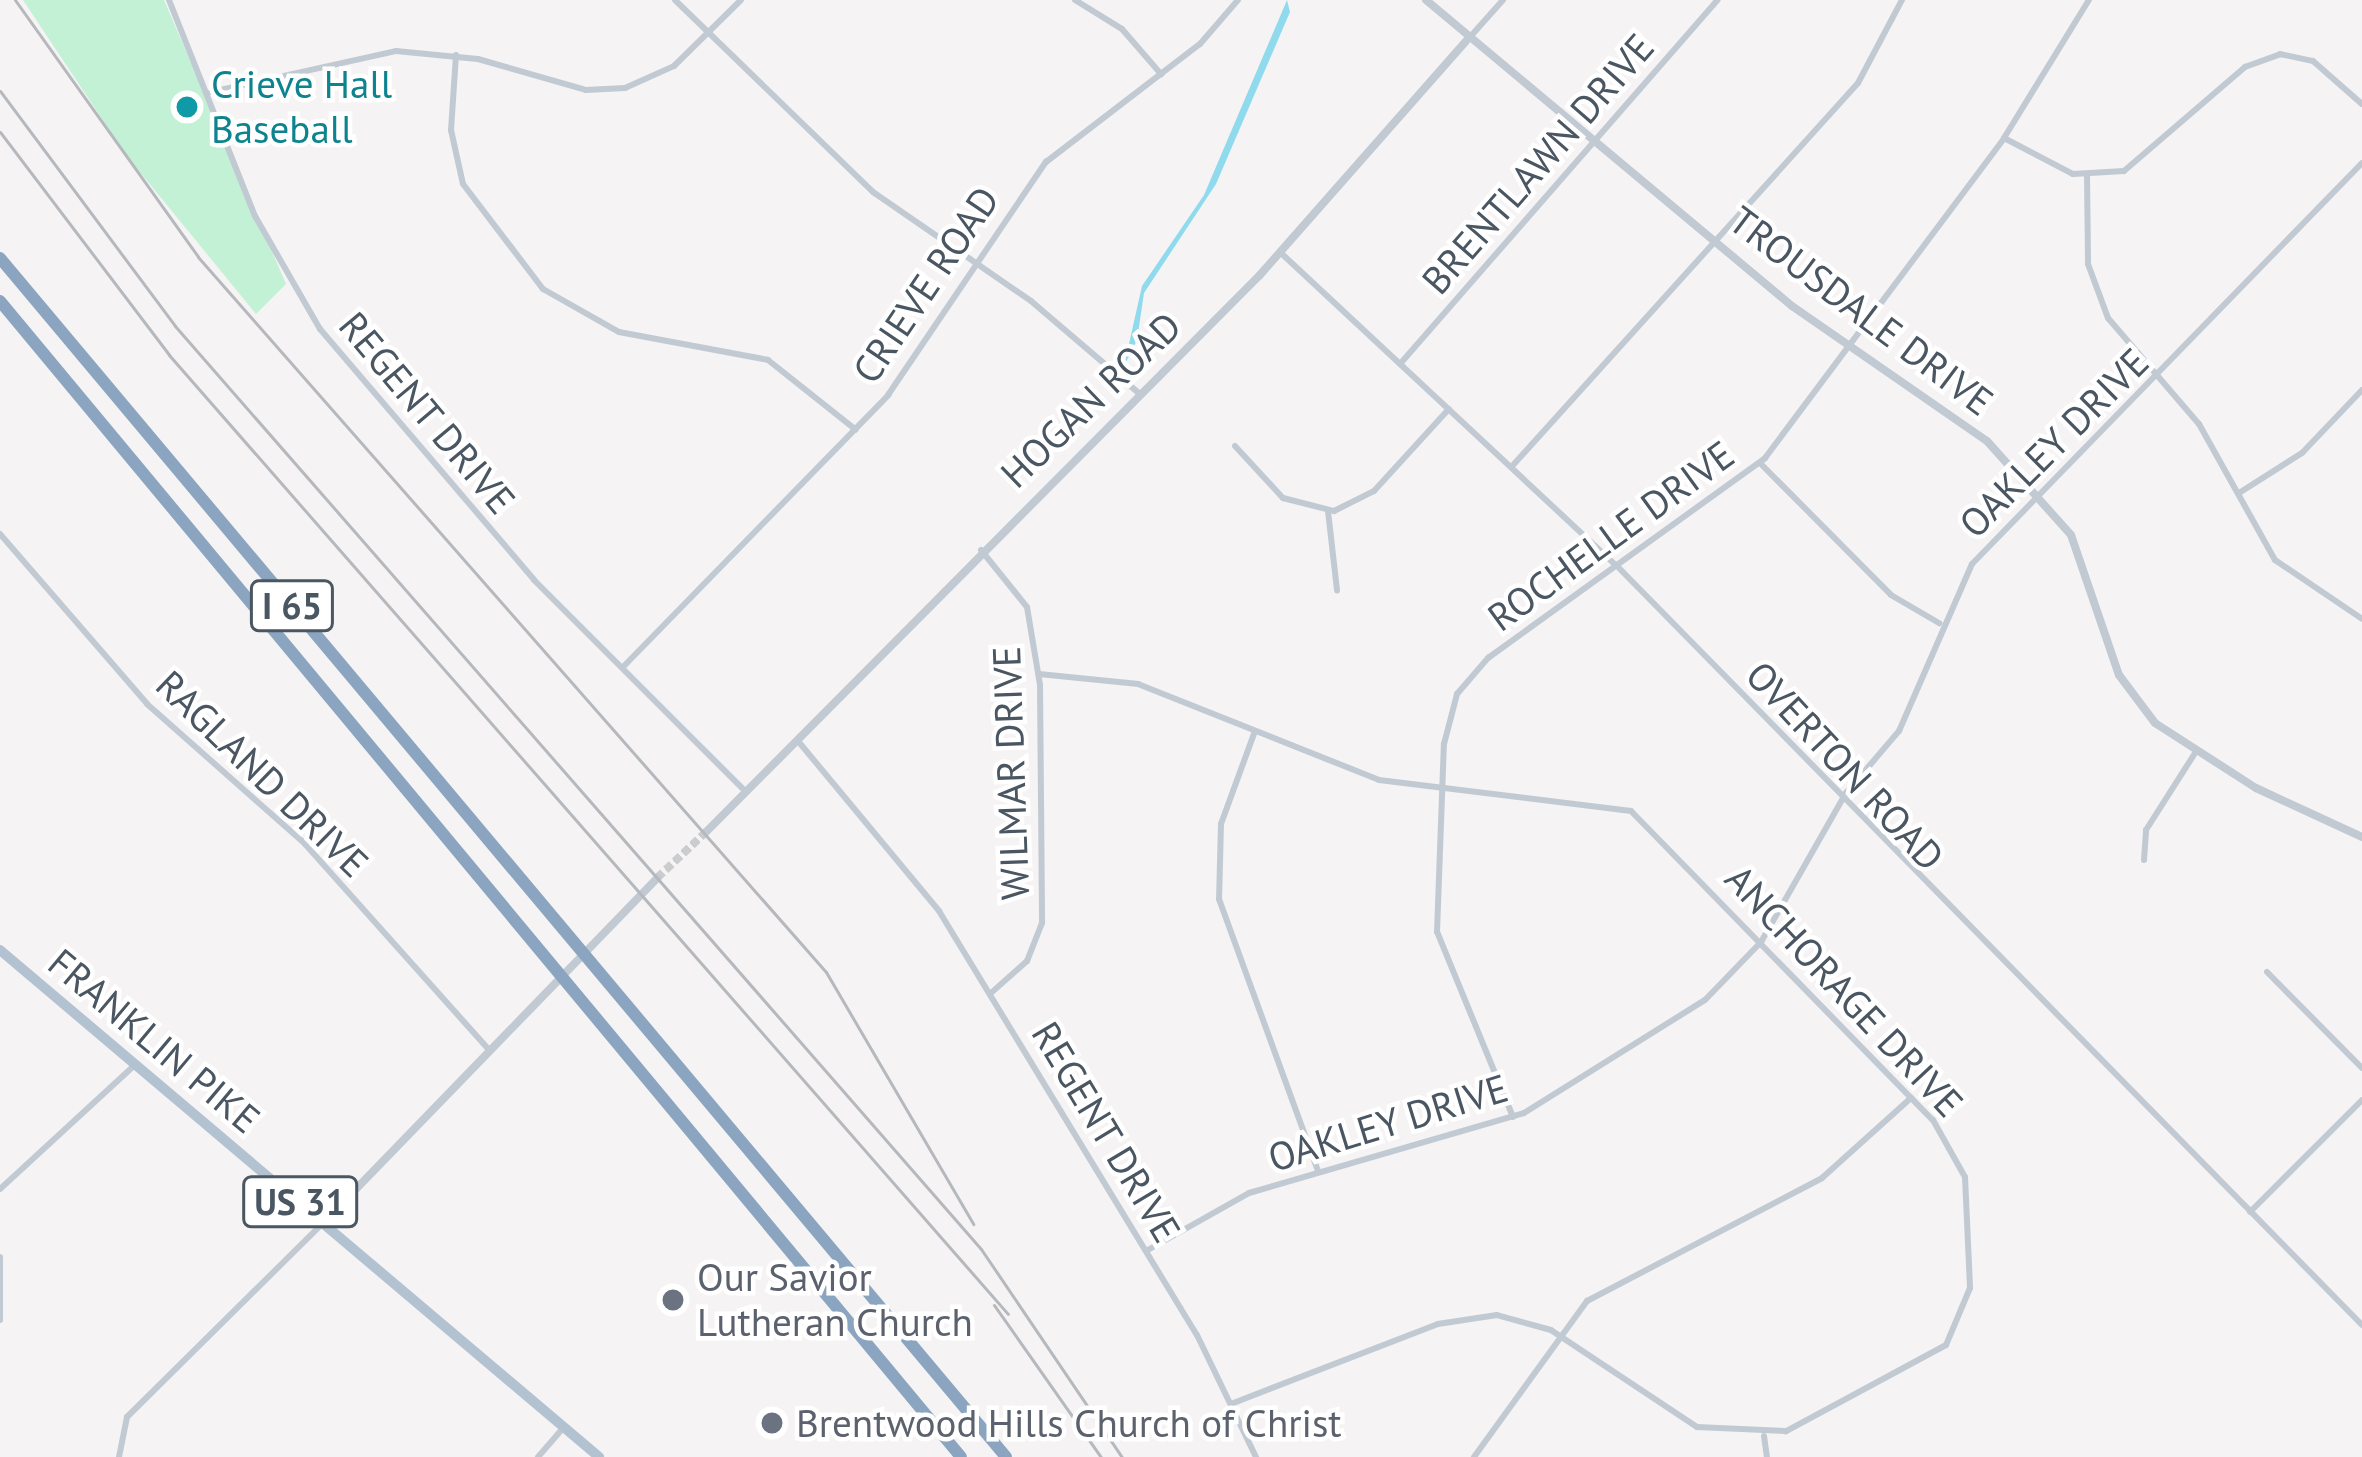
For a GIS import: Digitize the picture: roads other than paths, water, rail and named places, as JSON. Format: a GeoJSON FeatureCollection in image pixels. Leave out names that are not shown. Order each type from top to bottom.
{"type":"FeatureCollection","features":[{"type":"Feature","properties":{"kind":"highway","name":"I 65"},"geometry":{"type":"LineString","coordinates":[[0,258],[1006,1457]]}},
{"type":"Feature","properties":{"kind":"highway","name":"I 65"},"geometry":{"type":"LineString","coordinates":[[0,302],[584,994],[961,1457]]}},
{"type":"Feature","properties":{"kind":"main road","name":"FRANKLIN PIKE"},"geometry":{"type":"LineString","coordinates":[[0,950],[599,1457]]}},
{"type":"Feature","properties":{"kind":"street","name":"REGENT DRIVE"},"geometry":{"type":"LineString","coordinates":[[169,0],[211,92],[255,216],[320,329],[622,668],[746,791]]}},
{"type":"Feature","properties":{"kind":"street"},"geometry":{"type":"LineString","coordinates":[[675,0],[863,184],[976,263],[1139,394]]}},
{"type":"Feature","properties":{"kind":"street"},"geometry":{"type":"LineString","coordinates":[[211,92],[349,54],[456,56],[605,91],[661,75],[741,0]]}},
{"type":"Feature","properties":{"kind":"street"},"geometry":{"type":"LineString","coordinates":[[1075,0],[1115,22],[1162,74]]}},
{"type":"Feature","properties":{"kind":"street","name":"CRIEVE ROAD"},"geometry":{"type":"LineString","coordinates":[[622,668],[856,430],[1052,156],[1162,74],[1238,0]]}},
{"type":"Feature","properties":{"kind":"street","name":"TROUSDALE DRIVE"},"geometry":{"type":"LineString","coordinates":[[1426,0],[1711,237],[1852,344],[1947,406],[2038,495],[2082,555],[2130,694],[2195,753],[2362,837]]}},
{"type":"Feature","properties":{"kind":"street","name":"HOGAN ROAD"},"geometry":{"type":"LineString","coordinates":[[707,831],[1281,253],[1503,0]]}},
{"type":"Feature","properties":{"kind":"street","name":"BRENTLAWN DRIVE"},"geometry":{"type":"LineString","coordinates":[[1400,364],[1717,0]]}},
{"type":"Feature","properties":{"kind":"street"},"geometry":{"type":"LineString","coordinates":[[1513,465],[1711,237],[1858,83],[1902,0]]}},
{"type":"Feature","properties":{"kind":"street","name":"ROCHELLE DRIVE"},"geometry":{"type":"LineString","coordinates":[[1513,1117],[1437,932],[1448,717],[1466,679],[1760,463],[2005,138],[2089,0]]}},
{"type":"Feature","properties":{"kind":"street"},"geometry":{"type":"LineString","coordinates":[[456,56],[450,120],[463,184],[543,289],[619,332],[768,360],[856,430]]}},
{"type":"Feature","properties":{"kind":"street"},"geometry":{"type":"LineString","coordinates":[[2005,138],[2087,176],[2145,161],[2268,56],[2313,61],[2362,104]]}},
{"type":"Feature","properties":{"kind":"street","name":"OAKLEY DRIVE"},"geometry":{"type":"LineString","coordinates":[[1146,1251],[1224,1204],[1513,1117],[1679,1020],[1762,942],[1841,804],[1899,731],[1967,570],[2362,163]]}},
{"type":"Feature","properties":{"kind":"street"},"geometry":{"type":"LineString","coordinates":[[2087,176],[2096,293],[2239,493],[2285,571],[2362,619]]}},
{"type":"Feature","properties":{"kind":"street","name":"OVERTON ROAD"},"geometry":{"type":"LineString","coordinates":[[1281,253],[1616,565],[1841,804],[2362,1324]]}},
{"type":"Feature","properties":{"kind":"street"},"geometry":{"type":"LineString","coordinates":[[2239,493],[2302,453],[2362,390]]}},
{"type":"Feature","properties":{"kind":"street"},"geometry":{"type":"LineString","coordinates":[[1235,446],[1283,498],[1328,512],[1374,491],[1449,409]]}},
{"type":"Feature","properties":{"kind":"street"},"geometry":{"type":"LineString","coordinates":[[1760,463],[1886,591],[1941,623]]}},
{"type":"Feature","properties":{"kind":"street"},"geometry":{"type":"LineString","coordinates":[[1328,512],[1337,590]]}},
{"type":"Feature","properties":{"kind":"street","name":"RAGLAND DRIVE"},"geometry":{"type":"LineString","coordinates":[[0,534],[147,704],[305,844],[489,1050]]}},
{"type":"Feature","properties":{"kind":"street","name":"WILMAR DRIVE"},"geometry":{"type":"LineString","coordinates":[[981,550],[1028,607],[1039,674],[1042,923],[1027,961],[992,993]]}},
{"type":"Feature","properties":{"kind":"street","name":"ANCHORAGE DRIVE"},"geometry":{"type":"LineString","coordinates":[[1039,674],[1129,681],[1365,776],[1623,807],[1762,942],[1911,1098],[1964,1177],[1972,1255],[1962,1316],[1918,1368],[1764,1436]]}},
{"type":"Feature","properties":{"kind":"street"},"geometry":{"type":"LineString","coordinates":[[1255,731],[1220,833],[1220,905],[1318,1172]]}},
{"type":"Feature","properties":{"kind":"street","name":"REGENT DRIVE"},"geometry":{"type":"LineString","coordinates":[[796,739],[881,830],[992,993],[1233,1403],[1256,1457]]}},
{"type":"Feature","properties":{"kind":"street"},"geometry":{"type":"LineString","coordinates":[[2144,860],[2146,830],[2195,753]]}},
{"type":"Feature","properties":{"kind":"street"},"geometry":{"type":"LineString","coordinates":[[119,1457],[127,1417],[324,1222],[657,878]]}},
{"type":"Feature","properties":{"kind":"street"},"geometry":{"type":"LineString","coordinates":[[2267,972],[2362,1068]]}},
{"type":"Feature","properties":{"kind":"street"},"geometry":{"type":"LineString","coordinates":[[0,1189],[136,1064]]}},
{"type":"Feature","properties":{"kind":"street"},"geometry":{"type":"LineString","coordinates":[[1474,1457],[1558,1335],[1607,1286],[1828,1174],[1911,1098]]}},
{"type":"Feature","properties":{"kind":"street"},"geometry":{"type":"LineString","coordinates":[[2249,1213],[2362,1100]]}},
{"type":"Feature","properties":{"kind":"street"},"geometry":{"type":"LineString","coordinates":[[0,1257],[0,1320]]}},
{"type":"Feature","properties":{"kind":"street"},"geometry":{"type":"LineString","coordinates":[[1233,1403],[1464,1316],[1516,1317],[1558,1335],[1691,1424],[1764,1436],[1767,1457]]}},
{"type":"Feature","properties":{"kind":"street"},"geometry":{"type":"LineString","coordinates":[[538,1457],[563,1428]]}},
{"type":"Feature","properties":{"kind":"water"},"geometry":{"type":"Polygon","coordinates":[[[1287,0],[1290,12],[1216,184],[1144,293],[1137,340],[1124,366],[1142,286],[1204,195],[1287,0]]]}},
{"type":"Feature","properties":{"kind":"tunnel"},"geometry":{"type":"LineString","coordinates":[[657,878],[707,831]]}},
{"type":"Feature","properties":{"kind":"railway"},"geometry":{"type":"LineString","coordinates":[[15,0],[198,257],[826,972],[973,1224]]}},
{"type":"Feature","properties":{"kind":"railway"},"geometry":{"type":"LineString","coordinates":[[0,91],[175,326],[981,1249],[1122,1457]]}},
{"type":"Feature","properties":{"kind":"railway"},"geometry":{"type":"LineString","coordinates":[[0,132],[169,355],[1008,1314]]}},
{"type":"Feature","properties":{"kind":"railway"},"geometry":{"type":"LineString","coordinates":[[994,1305],[1101,1457]]}},
{"type":"Feature","properties":{"kind":"place","name":"Crieve Hall Baseball"},"geometry":{"type":"Point","coordinates":[187,107]}},
{"type":"Feature","properties":{"kind":"place","name":"Our Savior Lutheran Church"},"geometry":{"type":"Point","coordinates":[673,1300]}},
{"type":"Feature","properties":{"kind":"place","name":"Brentwood Hills Church of Christ"},"geometry":{"type":"Point","coordinates":[772,1423]}}]}
